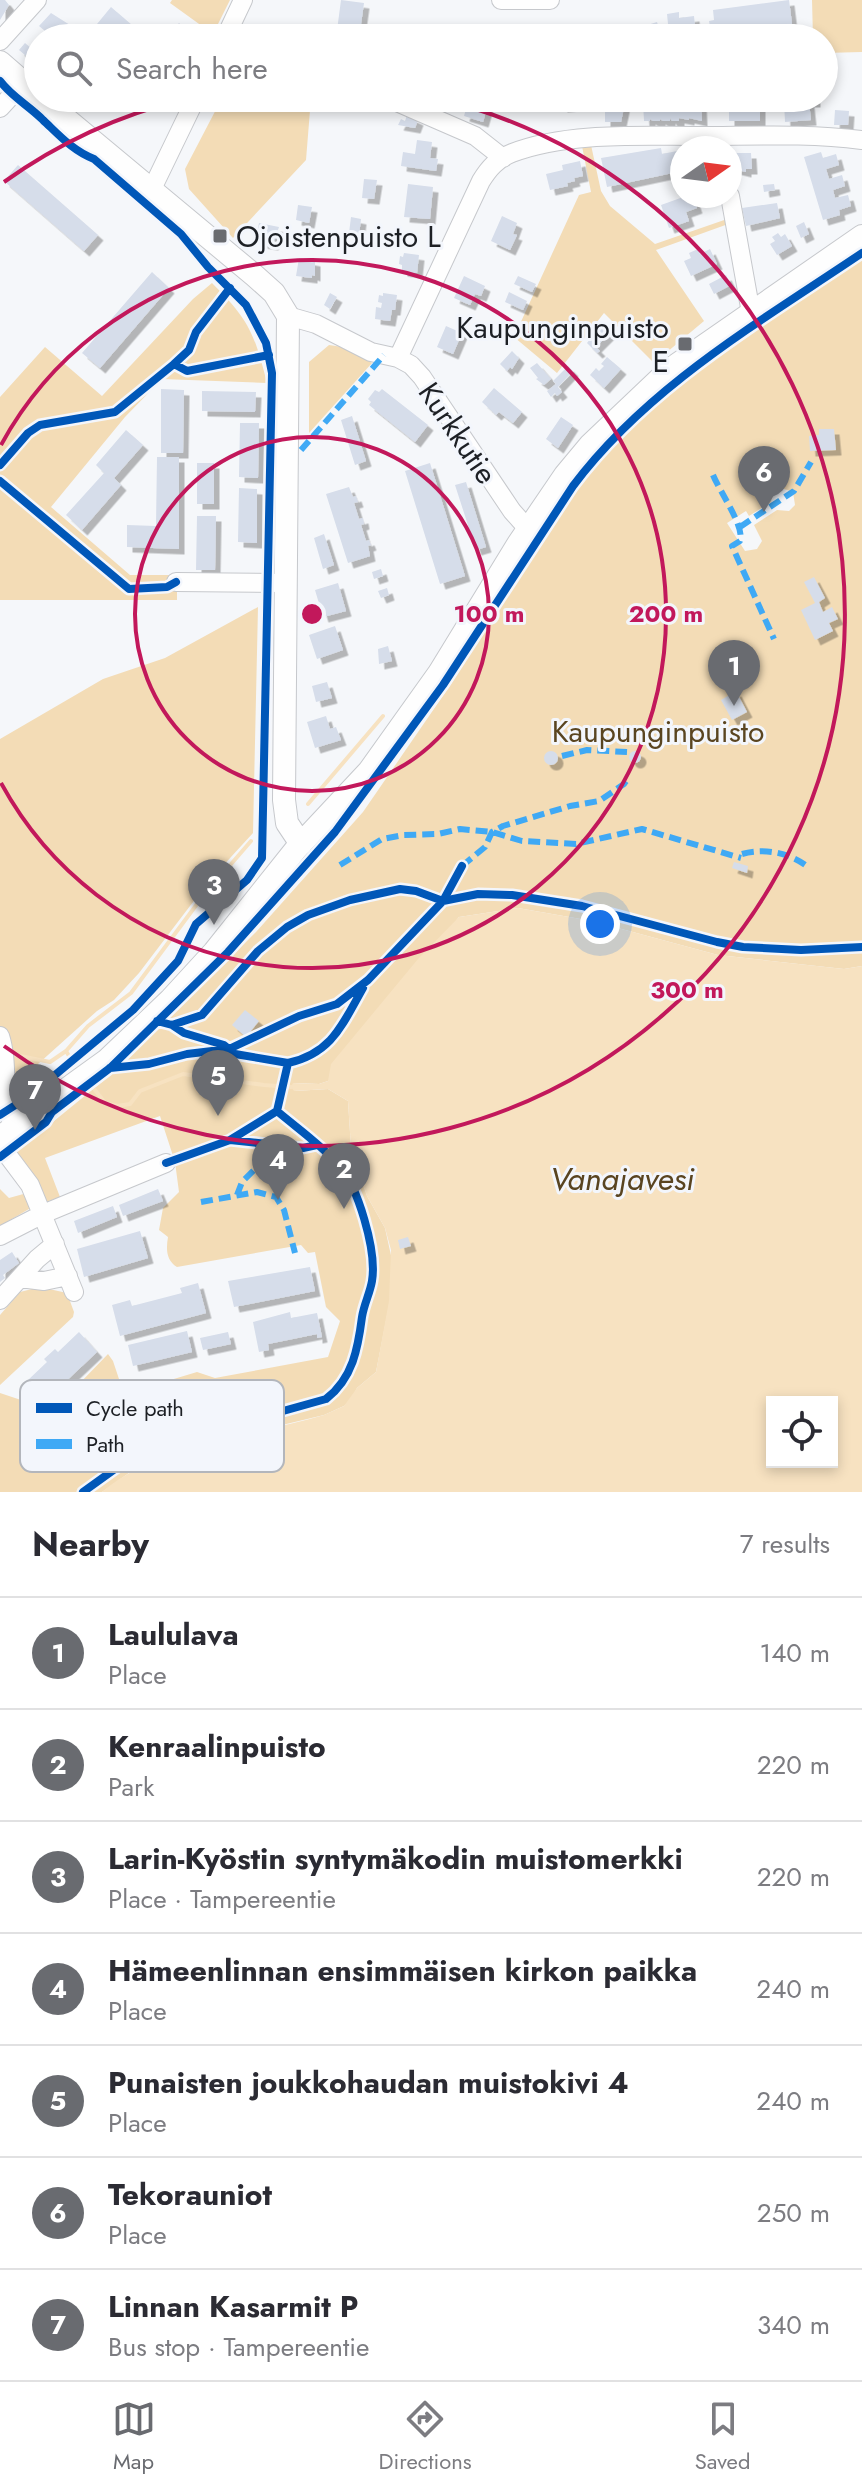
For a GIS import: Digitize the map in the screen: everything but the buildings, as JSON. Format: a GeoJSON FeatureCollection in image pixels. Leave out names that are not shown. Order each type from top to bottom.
{"type":"FeatureCollection","features":[{"type":"Feature","properties":{"kind":"main road"},"geometry":{"type":"LineString","coordinates":[[0,62],[24,83]]}},
{"type":"Feature","properties":{"kind":"main road"},"geometry":{"type":"LineString","coordinates":[[58,112],[274,293],[288,316],[284,800],[287,823],[301,844]]}},
{"type":"Feature","properties":{"kind":"main road"},"geometry":{"type":"LineString","coordinates":[[7,1132],[107,1060],[170,1000],[214,952],[301,844],[369,771],[439,673],[565,475],[616,419],[669,370],[862,236]]}},
{"type":"Feature","properties":{"kind":"street"},"geometry":{"type":"LineString","coordinates":[[0,41],[37,0]]}},
{"type":"Feature","properties":{"kind":"street"},"geometry":{"type":"LineString","coordinates":[[232,24],[243,0]]}},
{"type":"Feature","properties":{"kind":"street"},"geometry":{"type":"LineString","coordinates":[[501,0],[550,0]]}},
{"type":"Feature","properties":{"kind":"street"},"geometry":{"type":"LineString","coordinates":[[0,108],[24,97]]}},
{"type":"Feature","properties":{"kind":"street"},"geometry":{"type":"LineString","coordinates":[[151,191],[189,112]]}},
{"type":"Feature","properties":{"kind":"street"},"geometry":{"type":"LineString","coordinates":[[420,112],[475,136],[503,158]]}},
{"type":"Feature","properties":{"kind":"street"},"geometry":{"type":"LineString","coordinates":[[742,140],[817,135],[862,140]]}},
{"type":"Feature","properties":{"kind":"street"},"geometry":{"type":"LineString","coordinates":[[398,358],[490,167],[513,153],[551,144],[590,139],[670,141]]}},
{"type":"Feature","properties":{"kind":"street"},"geometry":{"type":"LineString","coordinates":[[732,208],[751,313]]}},
{"type":"Feature","properties":{"kind":"street","name":"Kurkkutie"},"geometry":{"type":"LineString","coordinates":[[288,316],[316,324],[371,352],[398,358],[411,365],[482,469],[528,529]]}},
{"type":"Feature","properties":{"kind":"street"},"geometry":{"type":"LineString","coordinates":[[176,582],[286,583]]}},
{"type":"Feature","properties":{"kind":"street"},"geometry":{"type":"LineString","coordinates":[[0,1036],[6,1058],[7,1132]]}},
{"type":"Feature","properties":{"kind":"street"},"geometry":{"type":"LineString","coordinates":[[0,1145],[30,1185],[71,1284],[20,1278]]}},
{"type":"Feature","properties":{"kind":"street"},"geometry":{"type":"LineString","coordinates":[[0,1236],[43,1214],[166,1163]]}},
{"type":"Feature","properties":{"kind":"street"},"geometry":{"type":"LineString","coordinates":[[0,1300],[55,1244]]}},
{"type":"Feature","properties":{"kind":"green space"},"geometry":{"type":"Polygon","coordinates":[[[172,0],[230,0],[218,24],[199,24],[170,3],[172,0]]]}},
{"type":"Feature","properties":{"kind":"green space"},"geometry":{"type":"Polygon","coordinates":[[[812,0],[862,0],[862,52],[838,53],[838,24],[813,24],[812,0]]]}},
{"type":"Feature","properties":{"kind":"green space"},"geometry":{"type":"Polygon","coordinates":[[[215,112],[310,112],[306,160],[233,238],[189,189],[185,169],[215,112]]]}},
{"type":"Feature","properties":{"kind":"green space"},"geometry":{"type":"Polygon","coordinates":[[[591,145],[601,191],[610,206],[655,244],[730,218],[731,223],[656,250],[704,321],[654,363],[604,313],[557,373],[514,337],[579,195],[591,192],[582,146],[591,145]]]}},
{"type":"Feature","properties":{"kind":"green space","name":"Kaupunginpuisto"},"geometry":{"type":"Polygon","coordinates":[[[862,257],[862,966],[844,969],[718,955],[592,921],[518,908],[459,917],[328,1081],[319,1084],[294,1083],[294,1091],[328,1089],[348,1101],[351,1148],[367,1196],[385,1228],[392,1260],[390,1300],[376,1372],[357,1388],[344,1406],[324,1415],[284,1425],[284,1380],[170,1380],[197,1372],[215,1378],[328,1357],[340,1321],[326,1307],[315,1252],[308,1253],[301,1245],[177,1267],[169,1258],[168,1237],[159,1230],[163,1208],[179,1192],[175,1162],[160,1116],[45,1158],[60,1197],[46,1202],[16,1152],[119,1068],[256,932],[363,812],[449,687],[579,484],[671,386],[862,257]],[[781,488],[773,493],[771,502],[749,516],[746,511],[727,523],[745,551],[757,549],[762,541],[754,525],[777,510],[789,511],[795,505],[793,492],[781,488]]]}},
{"type":"Feature","properties":{"kind":"green space"},"geometry":{"type":"Polygon","coordinates":[[[212,283],[242,317],[258,351],[267,383],[162,379],[125,417],[51,507],[130,575],[177,575],[177,600],[0,600],[0,397],[45,347],[102,396],[193,299],[212,283]]]}},
{"type":"Feature","properties":{"kind":"green space"},"geometry":{"type":"Polygon","coordinates":[[[329,345],[349,348],[372,363],[309,433],[309,362],[329,345]]]}},
{"type":"Feature","properties":{"kind":"green space"},"geometry":{"type":"Polygon","coordinates":[[[258,607],[253,833],[209,881],[139,973],[114,1000],[97,1011],[38,1064],[47,1076],[13,1099],[0,1030],[0,739],[103,679],[165,658],[258,607]]]}},
{"type":"Feature","properties":{"kind":"green space"},"geometry":{"type":"Polygon","coordinates":[[[0,1189],[9,1198],[27,1193],[30,1201],[29,1209],[0,1226],[0,1189]]]}},
{"type":"Feature","properties":{"kind":"green space"},"geometry":{"type":"Polygon","coordinates":[[[40,1287],[67,1293],[73,1317],[0,1385],[0,1315],[20,1292],[40,1287]]]}},
{"type":"Feature","properties":{"kind":"green space","name":"Kaupunginpuisto"},"geometry":{"type":"Polygon","coordinates":[[[108,1354],[119,1380],[83,1380],[108,1354]]]}},
{"type":"Feature","properties":{"kind":"green space","name":"Kaupunginpuisto"},"geometry":{"type":"Polygon","coordinates":[[[0,1393],[20,1400],[20,1472],[130,1472],[102,1492],[0,1492],[0,1393]]]}},
{"type":"Feature","properties":{"kind":"water","name":"Vanajavesi"},"geometry":{"type":"Polygon","coordinates":[[[518,908],[592,921],[718,955],[844,969],[862,966],[862,1492],[102,1492],[132,1472],[284,1472],[284,1426],[344,1406],[357,1388],[376,1372],[389,1301],[391,1250],[385,1228],[367,1196],[351,1148],[348,1101],[328,1089],[294,1091],[291,1087],[293,1083],[319,1084],[328,1081],[331,1064],[418,959],[459,917],[518,908]]]}},
{"type":"Feature","properties":{"kind":"waterway"},"geometry":{"type":"LineString","coordinates":[[308,804],[383,716]]}},
{"type":"Feature","properties":{"kind":"waterway"},"geometry":{"type":"LineString","coordinates":[[66,1051],[88,1026],[131,993],[200,900],[251,841]]}},
{"type":"Feature","properties":{"kind":"waterway"},"geometry":{"type":"LineString","coordinates":[[15,1055],[50,1062],[66,1051],[69,1056]]}},
{"type":"Feature","properties":{"kind":"waterway"},"geometry":{"type":"LineString","coordinates":[[95,1090],[105,1103],[117,1106],[130,1104],[140,1091],[183,1074],[291,1087]]}},
{"type":"Feature","properties":{"kind":"marked path"},"geometry":{"type":"LineString","coordinates":[[301,450],[384,355]]}},
{"type":"Feature","properties":{"kind":"marked path"},"geometry":{"type":"LineString","coordinates":[[740,527],[794,491],[811,462]]}},
{"type":"Feature","properties":{"kind":"marked path"},"geometry":{"type":"LineString","coordinates":[[713,475],[739,527],[740,541],[732,546],[774,639]]}},
{"type":"Feature","properties":{"kind":"marked path"},"geometry":{"type":"LineString","coordinates":[[562,756],[587,750],[627,752]]}},
{"type":"Feature","properties":{"kind":"marked path"},"geometry":{"type":"LineString","coordinates":[[462,866],[485,847],[492,832],[503,826],[570,806],[599,801],[629,777]]}},
{"type":"Feature","properties":{"kind":"marked path"},"geometry":{"type":"LineString","coordinates":[[340,865],[382,839],[460,829],[492,832],[522,841],[576,844],[642,829],[741,858]]}},
{"type":"Feature","properties":{"kind":"marked path"},"geometry":{"type":"LineString","coordinates":[[742,854],[759,851],[776,853],[808,867]]}},
{"type":"Feature","properties":{"kind":"marked path"},"geometry":{"type":"LineString","coordinates":[[237,1195],[242,1182],[256,1168],[259,1142]]}},
{"type":"Feature","properties":{"kind":"marked path"},"geometry":{"type":"LineString","coordinates":[[201,1202],[257,1192],[276,1197],[284,1210],[295,1253]]}},
{"type":"Feature","properties":{"kind":"cycle path"},"geometry":{"type":"LineString","coordinates":[[0,81],[24,104]]}},
{"type":"Feature","properties":{"kind":"cycle path"},"geometry":{"type":"LineString","coordinates":[[0,1115],[31,1095],[133,1010],[178,961],[196,924],[247,880],[262,858],[272,373],[266,343],[246,305],[181,234],[33,112]]}},
{"type":"Feature","properties":{"kind":"cycle path"},"geometry":{"type":"LineString","coordinates":[[0,1157],[110,1068],[228,952],[335,832],[443,685],[573,486],[603,450],[635,417],[707,358],[862,253]]}},
{"type":"Feature","properties":{"kind":"cycle path"},"geometry":{"type":"LineString","coordinates":[[230,288],[196,332],[189,350],[174,364],[187,371],[269,355]]}},
{"type":"Feature","properties":{"kind":"cycle path"},"geometry":{"type":"LineString","coordinates":[[0,465],[28,433],[40,425],[115,412],[174,364]]}},
{"type":"Feature","properties":{"kind":"cycle path"},"geometry":{"type":"LineString","coordinates":[[0,481],[129,589],[167,587],[176,582]]}},
{"type":"Feature","properties":{"kind":"cycle path"},"geometry":{"type":"LineString","coordinates":[[157,1021],[172,1025],[202,1015],[258,951],[287,927],[308,915],[350,900],[400,889],[443,901],[462,866]]}},
{"type":"Feature","properties":{"kind":"cycle path"},"geometry":{"type":"LineString","coordinates":[[110,1068],[229,1049],[299,1016],[337,1004],[368,980],[443,901],[478,894],[512,895],[582,906],[743,947],[801,950],[862,947]]}},
{"type":"Feature","properties":{"kind":"cycle path"},"geometry":{"type":"LineString","coordinates":[[230,1140],[277,1111],[288,1063],[326,1045],[342,1025],[363,988]]}},
{"type":"Feature","properties":{"kind":"cycle path"},"geometry":{"type":"LineString","coordinates":[[172,1025],[184,1033],[224,1045],[235,1054],[288,1063]]}},
{"type":"Feature","properties":{"kind":"cycle path"},"geometry":{"type":"LineString","coordinates":[[277,1111],[316,1143],[345,1174],[359,1203],[369,1237],[373,1268],[356,1351],[342,1382],[326,1399],[284,1411]]}},
{"type":"Feature","properties":{"kind":"cycle path"},"geometry":{"type":"LineString","coordinates":[[166,1163],[230,1140],[303,1148],[317,1145]]}},
{"type":"Feature","properties":{"kind":"cycle path"},"geometry":{"type":"LineString","coordinates":[[83,1492],[111,1472]]}},
{"type":"Feature","properties":{"kind":"place","name":"Ojoistenpuisto L"},"geometry":{"type":"Point","coordinates":[220,236]}},
{"type":"Feature","properties":{"kind":"place","name":"Kaupunginpuisto E"},"geometry":{"type":"Point","coordinates":[685,344]}},
{"type":"Feature","properties":{"kind":"place","name":"Tekorauniot"},"geometry":{"type":"Point","coordinates":[764,512]}},
{"type":"Feature","properties":{"kind":"place","name":"Laululava"},"geometry":{"type":"Point","coordinates":[734,706]}},
{"type":"Feature","properties":{"kind":"place","name":"Larin-Kyöstin syntymäkodin muistomerkki"},"geometry":{"type":"Point","coordinates":[214,925]}},
{"type":"Feature","properties":{"kind":"place","name":"Punaisten joukkohaudan muistokivi 4"},"geometry":{"type":"Point","coordinates":[218,1116]}},
{"type":"Feature","properties":{"kind":"place","name":"Linnan Kasarmit P"},"geometry":{"type":"Point","coordinates":[35,1130]}},
{"type":"Feature","properties":{"kind":"place","name":"Hämeenlinnan ensimmäisen kirkon paikka"},"geometry":{"type":"Point","coordinates":[278,1200]}},
{"type":"Feature","properties":{"kind":"place","name":"Kenraalinpuisto"},"geometry":{"type":"Point","coordinates":[344,1209]}}]}
